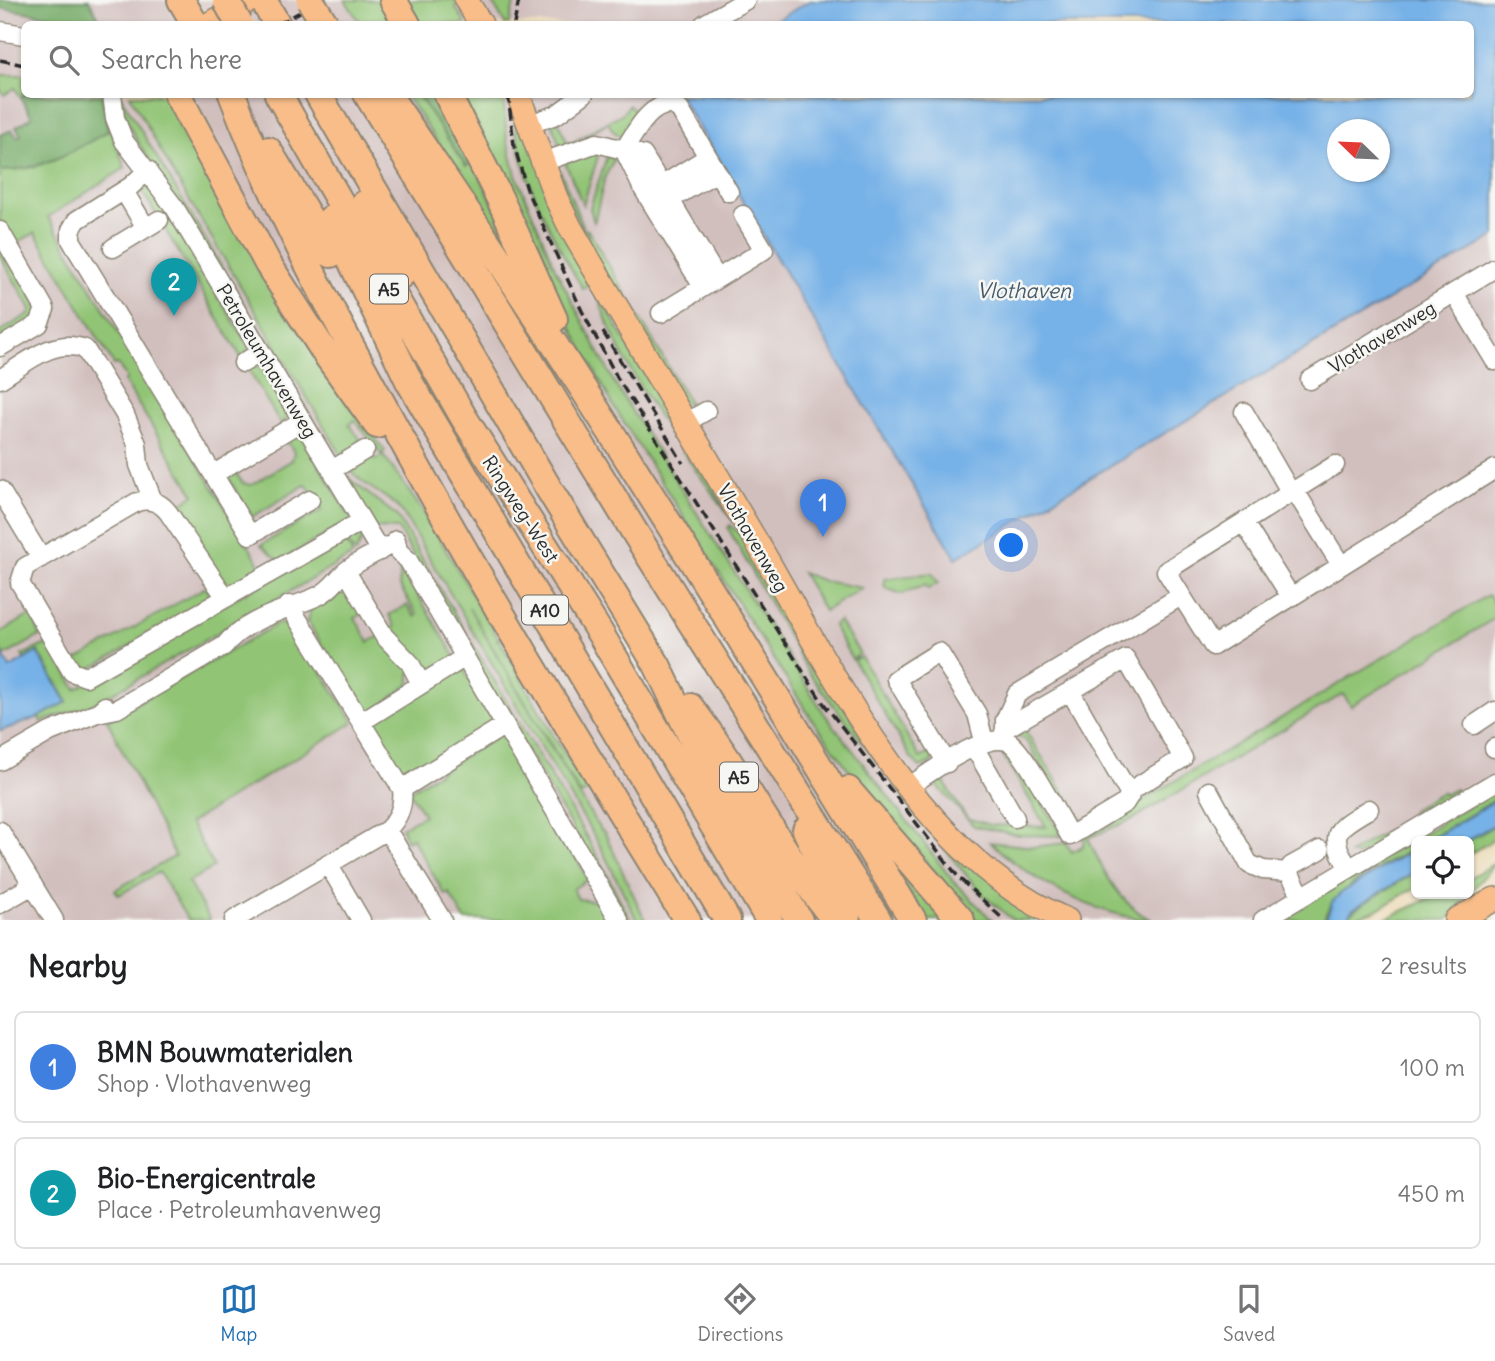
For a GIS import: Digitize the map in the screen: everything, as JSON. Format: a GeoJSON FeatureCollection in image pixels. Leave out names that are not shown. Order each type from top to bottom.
{"type":"FeatureCollection","features":[{"type":"Feature","properties":{"kind":"highway"},"geometry":{"type":"LineString","coordinates":[[181,0],[193,21]]}},
{"type":"Feature","properties":{"kind":"highway"},"geometry":{"type":"LineString","coordinates":[[226,0],[237,21]]}},
{"type":"Feature","properties":{"kind":"highway"},"geometry":{"type":"LineString","coordinates":[[263,0],[275,21]]}},
{"type":"Feature","properties":{"kind":"highway"},"geometry":{"type":"LineString","coordinates":[[310,0],[323,21]]}},
{"type":"Feature","properties":{"kind":"highway"},"geometry":{"type":"LineString","coordinates":[[393,0],[405,21]]}},
{"type":"Feature","properties":{"kind":"highway","name":"A10"},"geometry":{"type":"LineString","coordinates":[[179,98],[256,243],[303,320],[350,388],[430,492]]}},
{"type":"Feature","properties":{"kind":"highway","name":"Ringweg-West"},"geometry":{"type":"LineString","coordinates":[[277,98],[410,383],[680,836],[727,920]]}},
{"type":"Feature","properties":{"kind":"highway","name":"Ringweg-West"},"geometry":{"type":"LineString","coordinates":[[278,98],[477,439],[571,586],[769,920]]}},
{"type":"Feature","properties":{"kind":"highway","name":"Ringweg-West"},"geometry":{"type":"LineString","coordinates":[[320,98],[549,488],[657,665],[696,746],[799,920]]}},
{"type":"Feature","properties":{"kind":"highway"},"geometry":{"type":"LineString","coordinates":[[369,98],[878,920]]}},
{"type":"Feature","properties":{"kind":"highway"},"geometry":{"type":"LineString","coordinates":[[390,98],[479,226],[589,394],[793,719],[913,920]]}},
{"type":"Feature","properties":{"kind":"highway"},"geometry":{"type":"LineString","coordinates":[[449,98],[500,199],[589,394]]}},
{"type":"Feature","properties":{"kind":"highway","name":"A10"},"geometry":{"type":"LineString","coordinates":[[238,105],[260,167],[310,274],[430,492],[626,825],[687,920]]}},
{"type":"Feature","properties":{"kind":"highway","name":"A10"},"geometry":{"type":"LineString","coordinates":[[238,105],[410,383]]}},
{"type":"Feature","properties":{"kind":"highway","name":"A10"},"geometry":{"type":"LineString","coordinates":[[338,127],[341,161],[571,586]]}},
{"type":"Feature","properties":{"kind":"highway","name":"A5"},"geometry":{"type":"LineString","coordinates":[[657,665],[712,736],[814,894],[835,920]]}},
{"type":"Feature","properties":{"kind":"highway"},"geometry":{"type":"LineString","coordinates":[[793,719],[848,790],[961,920]]}},
{"type":"Feature","properties":{"kind":"highway","name":"A5"},"geometry":{"type":"LineString","coordinates":[[767,744],[830,884],[850,920]]}},
{"type":"Feature","properties":{"kind":"highway","name":"A10"},"geometry":{"type":"LineString","coordinates":[[626,825],[665,920]]}},
{"type":"Feature","properties":{"kind":"highway"},"geometry":{"type":"LineString","coordinates":[[680,836],[744,920]]}},
{"type":"Feature","properties":{"kind":"main road"},"geometry":{"type":"LineString","coordinates":[[214,21],[250,0]]}},
{"type":"Feature","properties":{"kind":"main road"},"geometry":{"type":"LineString","coordinates":[[467,0],[479,21]]}},
{"type":"Feature","properties":{"kind":"main road","name":"Vlothavenweg"},"geometry":{"type":"LineString","coordinates":[[519,98],[570,227],[873,740],[956,841],[987,871],[1026,899],[1067,920]]}},
{"type":"Feature","properties":{"kind":"main road"},"geometry":{"type":"LineString","coordinates":[[1456,920],[1495,898]]}},
{"type":"Feature","properties":{"kind":"main road"},"geometry":{"type":"LineString","coordinates":[[1480,920],[1495,910]]}},
{"type":"Feature","properties":{"kind":"street"},"geometry":{"type":"LineString","coordinates":[[709,21],[746,0]]}},
{"type":"Feature","properties":{"kind":"street"},"geometry":{"type":"LineString","coordinates":[[0,31],[21,35]]}},
{"type":"Feature","properties":{"kind":"street","name":"Petroleumhavenweg"},"geometry":{"type":"LineString","coordinates":[[113,98],[120,133],[175,208],[380,551]]}},
{"type":"Feature","properties":{"kind":"street"},"geometry":{"type":"LineString","coordinates":[[529,124],[556,114],[578,98]]}},
{"type":"Feature","properties":{"kind":"street"},"geometry":{"type":"LineString","coordinates":[[624,150],[647,116],[669,104],[680,110],[729,192]]}},
{"type":"Feature","properties":{"kind":"street"},"geometry":{"type":"LineString","coordinates":[[543,162],[597,143],[624,150],[659,197],[710,283]]}},
{"type":"Feature","properties":{"kind":"street"},"geometry":{"type":"LineString","coordinates":[[659,197],[713,165]]}},
{"type":"Feature","properties":{"kind":"street"},"geometry":{"type":"LineString","coordinates":[[148,170],[124,191],[77,220],[71,230],[71,240],[250,535],[310,499]]}},
{"type":"Feature","properties":{"kind":"street"},"geometry":{"type":"LineString","coordinates":[[113,248],[152,224],[124,191]]}},
{"type":"Feature","properties":{"kind":"street"},"geometry":{"type":"LineString","coordinates":[[661,313],[764,250],[743,215]]}},
{"type":"Feature","properties":{"kind":"street"},"geometry":{"type":"LineString","coordinates":[[0,231],[44,304],[46,314],[39,324],[0,347]]}},
{"type":"Feature","properties":{"kind":"street","name":"Vlothavenweg"},"geometry":{"type":"LineString","coordinates":[[1310,380],[1495,268]]}},
{"type":"Feature","properties":{"kind":"street","name":"Vlothavenweg"},"geometry":{"type":"LineString","coordinates":[[1454,293],[1495,361]]}},
{"type":"Feature","properties":{"kind":"street"},"geometry":{"type":"LineString","coordinates":[[0,379],[55,345],[69,344],[85,349],[125,415],[137,444],[139,465],[153,501],[169,512],[226,598]]}},
{"type":"Feature","properties":{"kind":"street"},"geometry":{"type":"LineString","coordinates":[[243,363],[261,352]]}},
{"type":"Feature","properties":{"kind":"street"},"geometry":{"type":"LineString","coordinates":[[685,423],[706,411]]}},
{"type":"Feature","properties":{"kind":"street"},"geometry":{"type":"LineString","coordinates":[[1244,412],[1341,565]]}},
{"type":"Feature","properties":{"kind":"street"},"geometry":{"type":"LineString","coordinates":[[214,474],[302,421]]}},
{"type":"Feature","properties":{"kind":"street"},"geometry":{"type":"LineString","coordinates":[[332,470],[365,450]]}},
{"type":"Feature","properties":{"kind":"street"},"geometry":{"type":"LineString","coordinates":[[1335,465],[1166,572],[1213,646],[1495,469]]}},
{"type":"Feature","properties":{"kind":"street"},"geometry":{"type":"LineString","coordinates":[[0,490],[41,558]]}},
{"type":"Feature","properties":{"kind":"street"},"geometry":{"type":"LineString","coordinates":[[153,501],[137,502],[25,567],[20,583],[72,673],[83,677],[226,598],[365,526]]}},
{"type":"Feature","properties":{"kind":"street"},"geometry":{"type":"LineString","coordinates":[[1244,523],[1291,597]]}},
{"type":"Feature","properties":{"kind":"street"},"geometry":{"type":"LineString","coordinates":[[0,761],[50,732],[97,713],[117,709],[225,646],[232,636],[289,605],[319,596],[335,585],[346,571],[396,540],[410,554],[408,560],[619,920]]}},
{"type":"Feature","properties":{"kind":"street"},"geometry":{"type":"LineString","coordinates":[[346,571],[384,636],[410,663],[421,684]]}},
{"type":"Feature","properties":{"kind":"street"},"geometry":{"type":"LineString","coordinates":[[991,739],[1005,720],[1017,694],[1181,596]]}},
{"type":"Feature","properties":{"kind":"street"},"geometry":{"type":"LineString","coordinates":[[233,920],[260,913],[328,864],[387,830],[401,810],[402,789],[289,605]]}},
{"type":"Feature","properties":{"kind":"street"},"geometry":{"type":"LineString","coordinates":[[947,763],[896,678],[939,652],[991,739],[1015,818]]}},
{"type":"Feature","properties":{"kind":"street"},"geometry":{"type":"LineString","coordinates":[[361,722],[465,657]]}},
{"type":"Feature","properties":{"kind":"street"},"geometry":{"type":"LineString","coordinates":[[910,786],[1126,659],[1183,758],[1130,791],[1125,803],[1070,836],[1017,748],[991,739]]}},
{"type":"Feature","properties":{"kind":"street"},"geometry":{"type":"LineString","coordinates":[[1070,691],[1130,791]]}},
{"type":"Feature","properties":{"kind":"street"},"geometry":{"type":"LineString","coordinates":[[1474,724],[1495,711]]}},
{"type":"Feature","properties":{"kind":"street"},"geometry":{"type":"LineString","coordinates":[[402,789],[505,725]]}},
{"type":"Feature","properties":{"kind":"street"},"geometry":{"type":"LineString","coordinates":[[1263,920],[1495,782]]}},
{"type":"Feature","properties":{"kind":"street"},"geometry":{"type":"LineString","coordinates":[[1209,791],[1249,864],[1263,870],[1289,872]]}},
{"type":"Feature","properties":{"kind":"street"},"geometry":{"type":"LineString","coordinates":[[1349,869],[1336,847],[1336,835],[1341,826],[1369,809]]}},
{"type":"Feature","properties":{"kind":"street"},"geometry":{"type":"LineString","coordinates":[[387,830],[442,920]]}},
{"type":"Feature","properties":{"kind":"street"},"geometry":{"type":"LineString","coordinates":[[0,831],[54,920]]}},
{"type":"Feature","properties":{"kind":"street"},"geometry":{"type":"LineString","coordinates":[[1302,897],[1289,872],[1291,866],[1320,850]]}},
{"type":"Feature","properties":{"kind":"street"},"geometry":{"type":"LineString","coordinates":[[328,864],[361,920]]}},
{"type":"Feature","properties":{"kind":"street"},"geometry":{"type":"LineString","coordinates":[[0,904],[33,885]]}},
{"type":"Feature","properties":{"kind":"shaded area"},"geometry":{"type":"Polygon","coordinates":[[[0,0],[1495,0],[1495,791],[1419,836],[1411,836],[1411,841],[1277,920],[0,920],[0,0]]]}},
{"type":"Feature","properties":{"kind":"green space"},"geometry":{"type":"Polygon","coordinates":[[[0,0],[89,0],[100,21],[83,21],[0,8],[0,0]]]}},
{"type":"Feature","properties":{"kind":"green space"},"geometry":{"type":"Polygon","coordinates":[[[345,0],[388,0],[400,21],[359,21],[345,0]]]}},
{"type":"Feature","properties":{"kind":"green space"},"geometry":{"type":"Polygon","coordinates":[[[406,0],[457,0],[456,8],[464,21],[418,21],[406,0]]]}},
{"type":"Feature","properties":{"kind":"green space"},"geometry":{"type":"Polygon","coordinates":[[[491,0],[515,0],[510,21],[503,21],[491,0]]]}},
{"type":"Feature","properties":{"kind":"green space"},"geometry":{"type":"Polygon","coordinates":[[[0,75],[21,75],[21,98],[15,88],[4,95],[0,89],[0,75]]]}},
{"type":"Feature","properties":{"kind":"green space"},"geometry":{"type":"Polygon","coordinates":[[[21,98],[102,98],[108,131],[43,164],[0,171],[0,135],[12,130],[17,137],[21,135],[16,127],[32,117],[21,98]]]}},
{"type":"Feature","properties":{"kind":"green space"},"geometry":{"type":"Polygon","coordinates":[[[102,98],[105,98],[109,125],[125,168],[48,217],[264,571],[234,587],[228,586],[174,510],[194,494],[124,381],[127,379],[118,364],[114,365],[35,233],[14,244],[0,221],[0,171],[35,167],[108,131],[102,98]]]}},
{"type":"Feature","properties":{"kind":"green space"},"geometry":{"type":"Polygon","coordinates":[[[121,98],[337,460],[334,461],[180,206],[144,153],[121,98]]]}},
{"type":"Feature","properties":{"kind":"green space"},"geometry":{"type":"Polygon","coordinates":[[[132,98],[168,98],[340,393],[385,451],[381,454],[355,420],[349,424],[366,447],[359,442],[363,449],[344,460],[173,173],[132,98]]]}},
{"type":"Feature","properties":{"kind":"green space"},"geometry":{"type":"Polygon","coordinates":[[[403,98],[517,262],[408,98],[420,98],[466,166],[473,162],[544,308],[403,98]]]}},
{"type":"Feature","properties":{"kind":"green space"},"geometry":{"type":"Polygon","coordinates":[[[420,98],[436,98],[473,162],[466,166],[420,98]]]}},
{"type":"Feature","properties":{"kind":"green space"},"geometry":{"type":"Polygon","coordinates":[[[461,98],[503,98],[507,139],[516,175],[555,268],[616,386],[824,713],[954,882],[992,920],[976,920],[862,788],[811,718],[614,407],[563,312],[461,98]]]}},
{"type":"Feature","properties":{"kind":"green space"},"geometry":{"type":"Polygon","coordinates":[[[513,101],[584,267],[588,287],[583,289],[546,222],[527,175],[515,126],[513,101]]]}},
{"type":"Feature","properties":{"kind":"green space"},"geometry":{"type":"Polygon","coordinates":[[[629,105],[640,114],[624,139],[613,131],[608,122],[568,147],[561,149],[552,123],[558,121],[568,145],[623,113],[629,105]]]}},
{"type":"Feature","properties":{"kind":"green space"},"geometry":{"type":"Polygon","coordinates":[[[599,153],[583,205],[565,162],[599,153]]]}},
{"type":"Feature","properties":{"kind":"green space"},"geometry":{"type":"Polygon","coordinates":[[[607,156],[614,159],[605,177],[594,223],[590,208],[607,156]]]}},
{"type":"Feature","properties":{"kind":"green space"},"geometry":{"type":"Polygon","coordinates":[[[560,171],[584,229],[588,230],[690,404],[682,402],[587,243],[587,232],[583,232],[556,177],[560,171]]]}},
{"type":"Feature","properties":{"kind":"green space"},"geometry":{"type":"Polygon","coordinates":[[[140,187],[153,189],[164,205],[249,347],[242,359],[140,187]]]}},
{"type":"Feature","properties":{"kind":"green space"},"geometry":{"type":"Polygon","coordinates":[[[0,240],[41,313],[0,342],[0,332],[29,314],[31,309],[0,256],[0,240]]]}},
{"type":"Feature","properties":{"kind":"green space"},"geometry":{"type":"Polygon","coordinates":[[[596,291],[733,521],[674,440],[637,381],[607,321],[596,291]]]}},
{"type":"Feature","properties":{"kind":"green space"},"geometry":{"type":"Polygon","coordinates":[[[246,366],[260,366],[289,413],[282,426],[246,366]]]}},
{"type":"Feature","properties":{"kind":"green space"},"geometry":{"type":"Polygon","coordinates":[[[291,435],[303,438],[352,520],[280,561],[261,545],[322,510],[308,487],[305,485],[252,517],[226,474],[239,466],[237,475],[243,483],[251,485],[292,460],[294,452],[289,444],[281,441],[291,435]]]}},
{"type":"Feature","properties":{"kind":"green space"},"geometry":{"type":"Polygon","coordinates":[[[371,454],[376,460],[383,455],[423,511],[556,740],[589,790],[581,795],[469,608],[599,828],[605,833],[645,920],[637,920],[600,846],[402,512],[361,480],[349,467],[371,454]]]}},
{"type":"Feature","properties":{"kind":"green space"},"geometry":{"type":"Polygon","coordinates":[[[347,477],[397,516],[593,848],[631,920],[626,920],[398,529],[375,528],[344,478],[347,477]]]}},
{"type":"Feature","properties":{"kind":"green space"},"geometry":{"type":"Polygon","coordinates":[[[730,525],[744,538],[879,764],[808,672],[728,528],[730,525]]]}},
{"type":"Feature","properties":{"kind":"green space"},"geometry":{"type":"Polygon","coordinates":[[[357,529],[363,537],[356,553],[347,543],[353,555],[92,705],[41,722],[39,717],[67,701],[38,651],[24,659],[22,655],[49,643],[76,689],[357,529]]]}},
{"type":"Feature","properties":{"kind":"green space"},"geometry":{"type":"Polygon","coordinates":[[[401,567],[456,658],[426,673],[410,673],[410,683],[366,718],[307,621],[311,608],[348,586],[364,613],[355,618],[369,642],[395,627],[389,615],[407,605],[415,617],[417,615],[399,585],[401,567]]]}},
{"type":"Feature","properties":{"kind":"green space"},"geometry":{"type":"Polygon","coordinates":[[[802,573],[824,581],[862,588],[824,611],[802,573]]]}},
{"type":"Feature","properties":{"kind":"green space"},"geometry":{"type":"Polygon","coordinates":[[[932,573],[938,583],[928,589],[925,585],[902,594],[885,588],[884,579],[932,573]]]}},
{"type":"Feature","properties":{"kind":"green space"},"geometry":{"type":"Polygon","coordinates":[[[206,587],[213,599],[87,671],[73,662],[206,587]]]}},
{"type":"Feature","properties":{"kind":"green space"},"geometry":{"type":"Polygon","coordinates":[[[1488,595],[1495,604],[1495,618],[1351,706],[1343,694],[1133,819],[1088,838],[1106,874],[1121,896],[1130,906],[1152,920],[1108,911],[1065,894],[1025,870],[990,842],[1033,847],[1066,843],[1072,852],[1083,846],[1085,836],[1112,824],[1123,812],[1488,595]]]}},
{"type":"Feature","properties":{"kind":"green space"},"geometry":{"type":"Polygon","coordinates":[[[32,614],[40,636],[4,656],[0,648],[0,633],[32,614]]]}},
{"type":"Feature","properties":{"kind":"green space"},"geometry":{"type":"Polygon","coordinates":[[[839,621],[860,654],[852,659],[833,626],[839,621]]]}},
{"type":"Feature","properties":{"kind":"green space"},"geometry":{"type":"Polygon","coordinates":[[[279,623],[292,626],[354,722],[190,823],[214,867],[188,882],[210,920],[188,920],[159,872],[119,895],[115,890],[175,856],[107,720],[279,623]]]}},
{"type":"Feature","properties":{"kind":"green space"},"geometry":{"type":"Polygon","coordinates":[[[861,657],[920,758],[933,751],[932,762],[920,767],[911,758],[853,660],[861,657]]]}},
{"type":"Feature","properties":{"kind":"green space"},"geometry":{"type":"Polygon","coordinates":[[[460,664],[498,727],[405,784],[368,721],[460,664]]]}},
{"type":"Feature","properties":{"kind":"green space"},"geometry":{"type":"Polygon","coordinates":[[[1022,725],[1078,815],[1075,817],[1077,821],[1081,819],[1080,825],[1070,823],[1070,815],[1025,739],[1018,737],[1022,725]]]}},
{"type":"Feature","properties":{"kind":"green space"},"geometry":{"type":"Polygon","coordinates":[[[504,732],[588,879],[573,889],[578,899],[603,902],[613,920],[465,920],[449,893],[445,895],[412,838],[407,841],[401,828],[424,815],[409,791],[504,732]]]}},
{"type":"Feature","properties":{"kind":"green space"},"geometry":{"type":"Polygon","coordinates":[[[1000,750],[1017,761],[1062,836],[1018,835],[974,826],[934,782],[947,773],[942,779],[967,818],[990,825],[1046,827],[1000,750]]]}},
{"type":"Feature","properties":{"kind":"green space"},"geometry":{"type":"Polygon","coordinates":[[[1455,789],[1459,795],[1357,856],[1349,854],[1415,814],[1412,810],[1442,792],[1444,795],[1455,789]]]}},
{"type":"Feature","properties":{"kind":"green space"},"geometry":{"type":"Polygon","coordinates":[[[1495,791],[1495,800],[1434,836],[1419,836],[1495,791]]]}},
{"type":"Feature","properties":{"kind":"green space"},"geometry":{"type":"Polygon","coordinates":[[[898,793],[1039,914],[1035,920],[1013,920],[983,895],[898,793]]]}},
{"type":"Feature","properties":{"kind":"green space"},"geometry":{"type":"Polygon","coordinates":[[[862,814],[956,920],[927,920],[862,814]]]}},
{"type":"Feature","properties":{"kind":"green space"},"geometry":{"type":"Polygon","coordinates":[[[1495,825],[1495,839],[1474,851],[1474,837],[1495,825]]]}},
{"type":"Feature","properties":{"kind":"green space"},"geometry":{"type":"Polygon","coordinates":[[[1411,841],[1411,850],[1362,877],[1337,897],[1324,920],[1277,920],[1411,841]]]}},
{"type":"Feature","properties":{"kind":"green space"},"geometry":{"type":"Polygon","coordinates":[[[1495,863],[1474,888],[1474,875],[1495,863]]]}},
{"type":"Feature","properties":{"kind":"green space"},"geometry":{"type":"Polygon","coordinates":[[[1411,875],[1411,890],[1375,911],[1347,920],[1355,909],[1411,875]]]}},
{"type":"Feature","properties":{"kind":"green space"},"geometry":{"type":"Polygon","coordinates":[[[1428,899],[1465,899],[1448,920],[1383,920],[1428,899]]]}},
{"type":"Feature","properties":{"kind":"water","name":"Vlothaven"},"geometry":{"type":"Polygon","coordinates":[[[811,0],[1495,0],[1495,236],[956,558],[681,98],[1474,98],[1474,21],[775,21],[811,0]]]}},
{"type":"Feature","properties":{"kind":"water"},"geometry":{"type":"Polygon","coordinates":[[[0,650],[10,668],[37,652],[67,702],[39,717],[0,731],[0,650]]]}},
{"type":"Feature","properties":{"kind":"water"},"geometry":{"type":"Polygon","coordinates":[[[1495,801],[1495,824],[1474,836],[1436,836],[1495,801]]]}},
{"type":"Feature","properties":{"kind":"water"},"geometry":{"type":"Polygon","coordinates":[[[1411,851],[1411,874],[1353,909],[1345,920],[1326,920],[1332,902],[1341,893],[1411,851]]]}},
{"type":"Feature","properties":{"kind":"railway"},"geometry":{"type":"LineString","coordinates":[[284,21],[321,0]]}},
{"type":"Feature","properties":{"kind":"railway"},"geometry":{"type":"LineString","coordinates":[[515,21],[519,0]]}},
{"type":"Feature","properties":{"kind":"railway"},"geometry":{"type":"LineString","coordinates":[[0,60],[21,64]]}},
{"type":"Feature","properties":{"kind":"railway"},"geometry":{"type":"LineString","coordinates":[[508,98],[514,145],[528,193],[582,311],[618,379],[821,700],[959,878],[1004,920]]}},
{"type":"Feature","properties":{"kind":"railway"},"geometry":{"type":"LineString","coordinates":[[603,332],[683,463]]}},
{"type":"Feature","properties":{"kind":"place","name":"Bio-Energicentrale"},"geometry":{"type":"Point","coordinates":[174,316]}},
{"type":"Feature","properties":{"kind":"place","name":"BMN Bouwmaterialen"},"geometry":{"type":"Point","coordinates":[823,537]}}]}
